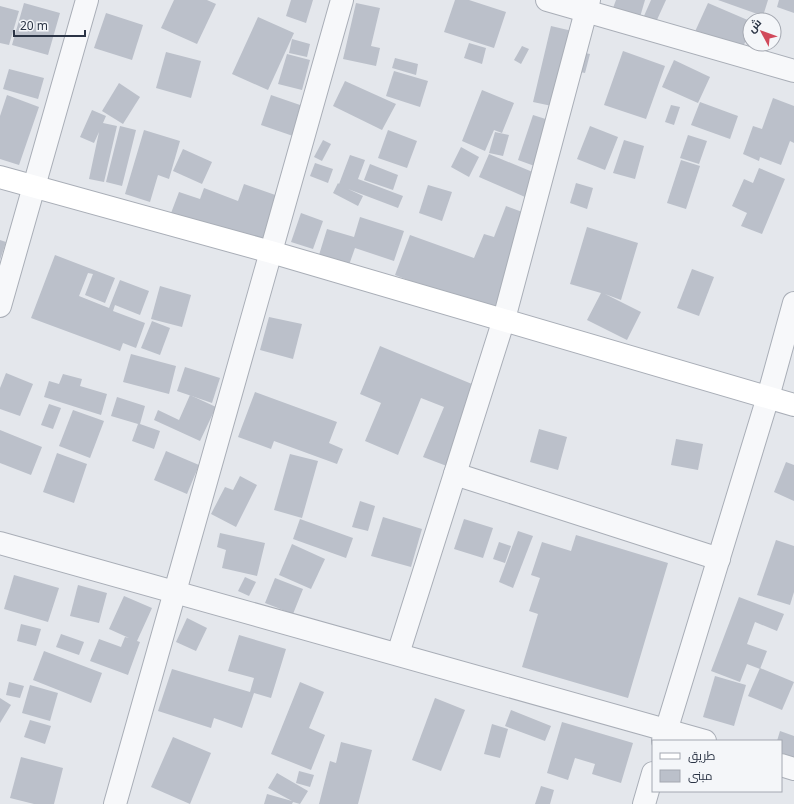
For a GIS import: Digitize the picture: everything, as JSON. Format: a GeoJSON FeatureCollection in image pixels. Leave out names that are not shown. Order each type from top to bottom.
{"type":"FeatureCollection","features":[{"type":"Feature","properties":{"kind":"main road"},"geometry":{"type":"LineString","coordinates":[[0,177],[271,252],[794,405]]}},
{"type":"Feature","properties":{"kind":"street"},"geometry":{"type":"LineString","coordinates":[[0,306],[88,0]]}},
{"type":"Feature","properties":{"kind":"street"},"geometry":{"type":"LineString","coordinates":[[115,804],[342,0]]}},
{"type":"Feature","properties":{"kind":"street"},"geometry":{"type":"LineString","coordinates":[[547,0],[588,6],[794,71]]}},
{"type":"Feature","properties":{"kind":"street"},"geometry":{"type":"LineString","coordinates":[[398,654],[504,319],[588,6]]}},
{"type":"Feature","properties":{"kind":"street"},"geometry":{"type":"LineString","coordinates":[[665,735],[768,397],[794,304]]}},
{"type":"Feature","properties":{"kind":"street"},"geometry":{"type":"LineString","coordinates":[[455,474],[719,559]]}},
{"type":"Feature","properties":{"kind":"street"},"geometry":{"type":"LineString","coordinates":[[0,543],[398,654],[665,735],[698,740]]}},
{"type":"Feature","properties":{"kind":"street"},"geometry":{"type":"LineString","coordinates":[[782,765],[794,769]]}},
{"type":"Feature","properties":{"kind":"street"},"geometry":{"type":"LineString","coordinates":[[644,804],[652,776]]}},
{"type":"Feature","properties":{"kind":"building"},"geometry":{"type":"Polygon","coordinates":[[[174,0],[207,0],[216,4],[197,44],[161,28],[174,0]]]}},
{"type":"Feature","properties":{"kind":"building"},"geometry":{"type":"Polygon","coordinates":[[[291,0],[313,0],[306,23],[286,16],[291,0]]]}},
{"type":"Feature","properties":{"kind":"building"},"geometry":{"type":"Polygon","coordinates":[[[455,0],[469,0],[506,12],[494,48],[444,32],[455,0]]]}},
{"type":"Feature","properties":{"kind":"building"},"geometry":{"type":"Polygon","coordinates":[[[616,0],[645,0],[640,17],[613,8],[616,0]]]}},
{"type":"Feature","properties":{"kind":"building"},"geometry":{"type":"Polygon","coordinates":[[[651,0],[666,0],[656,22],[644,16],[651,0]]]}},
{"type":"Feature","properties":{"kind":"building"},"geometry":{"type":"Polygon","coordinates":[[[718,0],[768,0],[764,12],[752,12],[718,0]]]}},
{"type":"Feature","properties":{"kind":"building"},"geometry":{"type":"Polygon","coordinates":[[[779,0],[794,0],[794,13],[777,7],[779,0]]]}},
{"type":"Feature","properties":{"kind":"building"},"geometry":{"type":"Polygon","coordinates":[[[24,3],[60,13],[48,55],[12,45],[24,3]]]}},
{"type":"Feature","properties":{"kind":"building"},"geometry":{"type":"Polygon","coordinates":[[[356,3],[380,8],[371,46],[380,48],[376,66],[343,59],[356,3]]]}},
{"type":"Feature","properties":{"kind":"building"},"geometry":{"type":"Polygon","coordinates":[[[708,3],[742,18],[742,49],[739,56],[693,36],[708,3]]]}},
{"type":"Feature","properties":{"kind":"building"},"geometry":{"type":"Polygon","coordinates":[[[0,6],[19,11],[9,45],[0,43],[0,6]]]}},
{"type":"Feature","properties":{"kind":"building"},"geometry":{"type":"Polygon","coordinates":[[[106,13],[143,25],[132,60],[94,48],[106,13]]]}},
{"type":"Feature","properties":{"kind":"building"},"geometry":{"type":"Polygon","coordinates":[[[258,17],[294,33],[268,90],[232,74],[258,17]]]}},
{"type":"Feature","properties":{"kind":"building"},"geometry":{"type":"Polygon","coordinates":[[[551,26],[585,34],[580,52],[590,54],[585,73],[575,71],[566,109],[533,102],[551,26]]]}},
{"type":"Feature","properties":{"kind":"building"},"geometry":{"type":"Polygon","coordinates":[[[292,39],[310,44],[307,57],[289,53],[292,39]]]}},
{"type":"Feature","properties":{"kind":"building"},"geometry":{"type":"Polygon","coordinates":[[[469,43],[486,48],[482,64],[464,58],[469,43]]]}},
{"type":"Feature","properties":{"kind":"building"},"geometry":{"type":"Polygon","coordinates":[[[522,46],[529,49],[521,64],[514,60],[522,46]]]}},
{"type":"Feature","properties":{"kind":"building"},"geometry":{"type":"Polygon","coordinates":[[[623,51],[665,66],[646,119],[604,105],[623,51]]]}},
{"type":"Feature","properties":{"kind":"building"},"geometry":{"type":"Polygon","coordinates":[[[166,52],[201,61],[191,98],[156,88],[166,52]]]}},
{"type":"Feature","properties":{"kind":"building"},"geometry":{"type":"Polygon","coordinates":[[[287,54],[310,60],[302,90],[278,84],[287,54]]]}},
{"type":"Feature","properties":{"kind":"building"},"geometry":{"type":"Polygon","coordinates":[[[395,58],[418,64],[416,75],[392,68],[395,58]]]}},
{"type":"Feature","properties":{"kind":"building"},"geometry":{"type":"Polygon","coordinates":[[[674,60],[710,77],[698,103],[662,87],[674,60]]]}},
{"type":"Feature","properties":{"kind":"building"},"geometry":{"type":"Polygon","coordinates":[[[9,69],[44,78],[38,99],[3,89],[9,69]]]}},
{"type":"Feature","properties":{"kind":"building"},"geometry":{"type":"Polygon","coordinates":[[[394,71],[428,81],[420,107],[386,96],[394,71]]]}},
{"type":"Feature","properties":{"kind":"building"},"geometry":{"type":"Polygon","coordinates":[[[345,81],[396,104],[382,130],[333,106],[345,81]]]}},
{"type":"Feature","properties":{"kind":"building"},"geometry":{"type":"Polygon","coordinates":[[[119,83],[140,97],[123,124],[102,111],[119,83]]]}},
{"type":"Feature","properties":{"kind":"building"},"geometry":{"type":"Polygon","coordinates":[[[482,90],[514,103],[502,133],[494,130],[485,151],[462,141],[482,90]]]}},
{"type":"Feature","properties":{"kind":"building"},"geometry":{"type":"Polygon","coordinates":[[[7,95],[39,107],[19,165],[0,159],[0,116],[7,95]]]}},
{"type":"Feature","properties":{"kind":"building"},"geometry":{"type":"Polygon","coordinates":[[[271,95],[303,106],[293,136],[261,125],[271,95]]]}},
{"type":"Feature","properties":{"kind":"building"},"geometry":{"type":"Polygon","coordinates":[[[773,98],[794,106],[794,143],[790,141],[781,165],[760,157],[759,161],[743,154],[753,126],[762,129],[773,98]]]}},
{"type":"Feature","properties":{"kind":"building"},"geometry":{"type":"Polygon","coordinates":[[[700,102],[738,116],[730,139],[691,125],[700,102]]]}},
{"type":"Feature","properties":{"kind":"building"},"geometry":{"type":"Polygon","coordinates":[[[671,105],[680,107],[674,125],[665,122],[671,105]]]}},
{"type":"Feature","properties":{"kind":"building"},"geometry":{"type":"Polygon","coordinates":[[[92,110],[106,116],[103,123],[117,126],[104,182],[89,179],[99,132],[94,143],[80,137],[92,110]]]}},
{"type":"Feature","properties":{"kind":"building"},"geometry":{"type":"Polygon","coordinates":[[[533,115],[555,122],[540,168],[518,160],[533,115]]]}},
{"type":"Feature","properties":{"kind":"building"},"geometry":{"type":"Polygon","coordinates":[[[120,126],[136,130],[122,186],[106,182],[120,126]]]}},
{"type":"Feature","properties":{"kind":"building"},"geometry":{"type":"Polygon","coordinates":[[[590,126],[618,137],[605,170],[577,159],[590,126]]]}},
{"type":"Feature","properties":{"kind":"building"},"geometry":{"type":"Polygon","coordinates":[[[144,130],[180,141],[169,179],[158,175],[150,202],[125,194],[144,130]]]}},
{"type":"Feature","properties":{"kind":"building"},"geometry":{"type":"Polygon","coordinates":[[[388,130],[417,141],[407,168],[378,158],[388,130]]]}},
{"type":"Feature","properties":{"kind":"building"},"geometry":{"type":"Polygon","coordinates":[[[495,132],[509,135],[503,156],[489,153],[495,132]]]}},
{"type":"Feature","properties":{"kind":"building"},"geometry":{"type":"Polygon","coordinates":[[[688,135],[707,141],[699,164],[680,158],[688,135]]]}},
{"type":"Feature","properties":{"kind":"building"},"geometry":{"type":"Polygon","coordinates":[[[323,140],[331,144],[322,161],[314,157],[323,140]]]}},
{"type":"Feature","properties":{"kind":"building"},"geometry":{"type":"Polygon","coordinates":[[[624,140],[644,146],[635,179],[613,173],[624,140]]]}},
{"type":"Feature","properties":{"kind":"building"},"geometry":{"type":"Polygon","coordinates":[[[461,147],[479,157],[469,177],[451,167],[461,147]]]}},
{"type":"Feature","properties":{"kind":"building"},"geometry":{"type":"Polygon","coordinates":[[[183,149],[212,162],[202,184],[173,171],[183,149]]]}},
{"type":"Feature","properties":{"kind":"building"},"geometry":{"type":"Polygon","coordinates":[[[489,154],[535,173],[525,197],[479,177],[489,154]]]}},
{"type":"Feature","properties":{"kind":"building"},"geometry":{"type":"Polygon","coordinates":[[[350,155],[365,160],[358,179],[403,196],[398,208],[348,189],[363,196],[358,206],[333,193],[338,183],[339,184],[350,155]]]}},
{"type":"Feature","properties":{"kind":"building"},"geometry":{"type":"Polygon","coordinates":[[[681,160],[700,166],[686,209],[667,203],[681,160]]]}},
{"type":"Feature","properties":{"kind":"building"},"geometry":{"type":"Polygon","coordinates":[[[315,163],[333,169],[328,183],[310,176],[315,163]]]}},
{"type":"Feature","properties":{"kind":"building"},"geometry":{"type":"Polygon","coordinates":[[[370,164],[398,175],[393,190],[364,180],[370,164]]]}},
{"type":"Feature","properties":{"kind":"building"},"geometry":{"type":"Polygon","coordinates":[[[759,168],[785,179],[762,234],[741,226],[747,213],[732,206],[744,179],[753,183],[759,168]]]}},
{"type":"Feature","properties":{"kind":"building"},"geometry":{"type":"Polygon","coordinates":[[[576,183],[593,188],[587,209],[570,203],[576,183]]]}},
{"type":"Feature","properties":{"kind":"building"},"geometry":{"type":"Polygon","coordinates":[[[244,184],[281,197],[264,243],[168,221],[179,192],[200,199],[204,188],[238,201],[244,184]]]}},
{"type":"Feature","properties":{"kind":"building"},"geometry":{"type":"Polygon","coordinates":[[[428,185],[452,192],[442,221],[419,213],[428,185]]]}},
{"type":"Feature","properties":{"kind":"building"},"geometry":{"type":"Polygon","coordinates":[[[506,206],[525,213],[495,314],[395,275],[410,235],[474,258],[484,234],[494,237],[506,206]]]}},
{"type":"Feature","properties":{"kind":"building"},"geometry":{"type":"Polygon","coordinates":[[[301,213],[323,221],[313,249],[291,242],[301,213]]]}},
{"type":"Feature","properties":{"kind":"building"},"geometry":{"type":"Polygon","coordinates":[[[360,217],[404,231],[394,261],[355,248],[349,265],[319,255],[327,229],[354,237],[360,217]]]}},
{"type":"Feature","properties":{"kind":"building"},"geometry":{"type":"Polygon","coordinates":[[[587,227],[638,243],[621,300],[605,294],[641,312],[627,340],[587,320],[601,293],[570,284],[587,227]]]}},
{"type":"Feature","properties":{"kind":"building"},"geometry":{"type":"Polygon","coordinates":[[[0,240],[6,242],[0,260],[0,240]]]}},
{"type":"Feature","properties":{"kind":"building"},"geometry":{"type":"Polygon","coordinates":[[[55,255],[115,278],[105,303],[85,295],[93,274],[88,273],[79,296],[109,308],[120,280],[149,291],[140,315],[115,305],[113,311],[145,323],[136,348],[123,343],[120,351],[31,318],[55,255]]]}},
{"type":"Feature","properties":{"kind":"building"},"geometry":{"type":"Polygon","coordinates":[[[692,269],[714,277],[699,316],[677,308],[692,269]]]}},
{"type":"Feature","properties":{"kind":"building"},"geometry":{"type":"Polygon","coordinates":[[[160,286],[191,295],[182,327],[151,319],[160,286]]]}},
{"type":"Feature","properties":{"kind":"building"},"geometry":{"type":"Polygon","coordinates":[[[269,317],[302,324],[293,359],[260,350],[269,317]]]}},
{"type":"Feature","properties":{"kind":"building"},"geometry":{"type":"Polygon","coordinates":[[[152,321],[170,328],[160,355],[141,348],[152,321]]]}},
{"type":"Feature","properties":{"kind":"building"},"geometry":{"type":"Polygon","coordinates":[[[380,346],[484,389],[452,468],[423,457],[444,407],[421,398],[398,455],[365,441],[381,403],[360,394],[380,346]]]}},
{"type":"Feature","properties":{"kind":"building"},"geometry":{"type":"Polygon","coordinates":[[[131,354],[176,366],[169,394],[123,382],[131,354]]]}},
{"type":"Feature","properties":{"kind":"building"},"geometry":{"type":"Polygon","coordinates":[[[185,367],[220,378],[212,403],[177,391],[185,367]]]}},
{"type":"Feature","properties":{"kind":"building"},"geometry":{"type":"Polygon","coordinates":[[[6,373],[33,384],[20,416],[0,409],[0,388],[6,373]]]}},
{"type":"Feature","properties":{"kind":"building"},"geometry":{"type":"Polygon","coordinates":[[[63,374],[82,379],[80,386],[107,394],[101,415],[44,397],[49,381],[59,384],[63,374]]]}},
{"type":"Feature","properties":{"kind":"building"},"geometry":{"type":"Polygon","coordinates":[[[255,392],[337,422],[329,443],[343,449],[337,464],[274,441],[271,449],[238,437],[255,392]]]}},
{"type":"Feature","properties":{"kind":"building"},"geometry":{"type":"Polygon","coordinates":[[[190,395],[216,407],[200,441],[154,420],[158,410],[179,420],[190,395]]]}},
{"type":"Feature","properties":{"kind":"building"},"geometry":{"type":"Polygon","coordinates":[[[117,397],[145,406],[140,424],[160,431],[154,449],[132,441],[138,424],[111,416],[117,397]]]}},
{"type":"Feature","properties":{"kind":"building"},"geometry":{"type":"Polygon","coordinates":[[[49,404],[61,408],[53,429],[41,425],[49,404]]]}},
{"type":"Feature","properties":{"kind":"building"},"geometry":{"type":"Polygon","coordinates":[[[73,410],[104,421],[90,458],[59,446],[73,410]]]}},
{"type":"Feature","properties":{"kind":"building"},"geometry":{"type":"Polygon","coordinates":[[[539,429],[567,437],[558,470],[530,462],[539,429]]]}},
{"type":"Feature","properties":{"kind":"building"},"geometry":{"type":"Polygon","coordinates":[[[0,430],[42,447],[31,475],[0,463],[0,430]]]}},
{"type":"Feature","properties":{"kind":"building"},"geometry":{"type":"Polygon","coordinates":[[[676,439],[703,444],[698,470],[671,465],[676,439]]]}},
{"type":"Feature","properties":{"kind":"building"},"geometry":{"type":"Polygon","coordinates":[[[166,451],[199,465],[187,494],[154,480],[166,451]]]}},
{"type":"Feature","properties":{"kind":"building"},"geometry":{"type":"Polygon","coordinates":[[[57,453],[87,464],[74,503],[43,492],[57,453]]]}},
{"type":"Feature","properties":{"kind":"building"},"geometry":{"type":"Polygon","coordinates":[[[290,454],[318,461],[302,518],[274,510],[290,454]]]}},
{"type":"Feature","properties":{"kind":"building"},"geometry":{"type":"Polygon","coordinates":[[[786,462],[794,465],[794,501],[774,492],[786,462]]]}},
{"type":"Feature","properties":{"kind":"building"},"geometry":{"type":"Polygon","coordinates":[[[240,476],[257,485],[236,527],[211,514],[225,487],[233,490],[240,476]]]}},
{"type":"Feature","properties":{"kind":"building"},"geometry":{"type":"Polygon","coordinates":[[[360,501],[375,506],[368,531],[352,527],[360,501]]]}},
{"type":"Feature","properties":{"kind":"building"},"geometry":{"type":"Polygon","coordinates":[[[383,517],[422,529],[411,567],[371,556],[383,517]]]}},
{"type":"Feature","properties":{"kind":"building"},"geometry":{"type":"Polygon","coordinates":[[[300,519],[353,538],[346,558],[293,539],[300,519]]]}},
{"type":"Feature","properties":{"kind":"building"},"geometry":{"type":"Polygon","coordinates":[[[464,519],[493,528],[483,558],[454,549],[464,519]]]}},
{"type":"Feature","properties":{"kind":"building"},"geometry":{"type":"Polygon","coordinates":[[[518,531],[533,536],[513,588],[499,582],[518,531]]]}},
{"type":"Feature","properties":{"kind":"building"},"geometry":{"type":"Polygon","coordinates":[[[220,533],[265,543],[257,576],[222,568],[226,550],[217,547],[220,533]]]}},
{"type":"Feature","properties":{"kind":"building"},"geometry":{"type":"Polygon","coordinates":[[[576,535],[668,563],[628,698],[522,667],[538,614],[529,611],[540,578],[531,575],[542,542],[571,551],[576,535]]]}},
{"type":"Feature","properties":{"kind":"building"},"geometry":{"type":"Polygon","coordinates":[[[776,540],[794,546],[794,592],[790,605],[757,595],[776,540]]]}},
{"type":"Feature","properties":{"kind":"building"},"geometry":{"type":"Polygon","coordinates":[[[499,542],[511,546],[505,563],[493,559],[499,542]]]}},
{"type":"Feature","properties":{"kind":"building"},"geometry":{"type":"Polygon","coordinates":[[[292,544],[325,559],[311,589],[279,575],[292,544]]]}},
{"type":"Feature","properties":{"kind":"building"},"geometry":{"type":"Polygon","coordinates":[[[14,575],[59,588],[48,622],[4,609],[14,575]]]}},
{"type":"Feature","properties":{"kind":"building"},"geometry":{"type":"Polygon","coordinates":[[[245,577],[256,582],[249,596],[238,591],[245,577]]]}},
{"type":"Feature","properties":{"kind":"building"},"geometry":{"type":"Polygon","coordinates":[[[275,578],[303,589],[293,614],[265,603],[275,578]]]}},
{"type":"Feature","properties":{"kind":"building"},"geometry":{"type":"Polygon","coordinates":[[[78,585],[107,593],[99,623],[70,616],[78,585]]]}},
{"type":"Feature","properties":{"kind":"building"},"geometry":{"type":"Polygon","coordinates":[[[124,596],[152,608],[137,641],[140,642],[128,675],[90,661],[99,639],[121,647],[125,637],[129,638],[109,629],[124,596]]]}},
{"type":"Feature","properties":{"kind":"building"},"geometry":{"type":"Polygon","coordinates":[[[739,597],[784,614],[777,631],[755,622],[747,644],[767,651],[760,669],[747,664],[740,682],[711,671],[739,597]]]}},
{"type":"Feature","properties":{"kind":"building"},"geometry":{"type":"Polygon","coordinates":[[[187,618],[207,628],[196,651],[176,642],[187,618]]]}},
{"type":"Feature","properties":{"kind":"building"},"geometry":{"type":"Polygon","coordinates":[[[21,624],[41,629],[36,646],[17,641],[21,624]]]}},
{"type":"Feature","properties":{"kind":"building"},"geometry":{"type":"Polygon","coordinates":[[[61,634],[84,642],[79,655],[56,647],[61,634]]]}},
{"type":"Feature","properties":{"kind":"building"},"geometry":{"type":"Polygon","coordinates":[[[239,635],[286,649],[271,698],[254,693],[242,728],[214,718],[211,728],[158,711],[172,669],[250,692],[254,678],[228,671],[239,635]]]}},
{"type":"Feature","properties":{"kind":"building"},"geometry":{"type":"Polygon","coordinates":[[[44,651],[102,673],[91,703],[33,680],[44,651]]]}},
{"type":"Feature","properties":{"kind":"building"},"geometry":{"type":"Polygon","coordinates":[[[760,668],[794,682],[782,710],[748,696],[760,668]]]}},
{"type":"Feature","properties":{"kind":"building"},"geometry":{"type":"Polygon","coordinates":[[[715,676],[746,685],[734,726],[703,717],[715,676]]]}},
{"type":"Feature","properties":{"kind":"building"},"geometry":{"type":"Polygon","coordinates":[[[9,682],[24,686],[20,698],[6,695],[9,682]]]}},
{"type":"Feature","properties":{"kind":"building"},"geometry":{"type":"Polygon","coordinates":[[[300,682],[324,692],[309,728],[325,735],[311,770],[271,754],[300,682]]]}},
{"type":"Feature","properties":{"kind":"building"},"geometry":{"type":"Polygon","coordinates":[[[30,685],[58,693],[50,721],[22,713],[30,685]]]}},
{"type":"Feature","properties":{"kind":"building"},"geometry":{"type":"Polygon","coordinates":[[[0,698],[11,705],[0,723],[0,698]]]}},
{"type":"Feature","properties":{"kind":"building"},"geometry":{"type":"Polygon","coordinates":[[[435,698],[465,710],[441,771],[412,760],[435,698]]]}},
{"type":"Feature","properties":{"kind":"building"},"geometry":{"type":"Polygon","coordinates":[[[511,710],[551,726],[545,741],[505,726],[511,710]]]}},
{"type":"Feature","properties":{"kind":"building"},"geometry":{"type":"Polygon","coordinates":[[[30,720],[51,726],[45,744],[24,737],[30,720]]]}},
{"type":"Feature","properties":{"kind":"building"},"geometry":{"type":"Polygon","coordinates":[[[562,722],[633,743],[621,783],[592,774],[595,764],[575,758],[568,780],[547,773],[562,722]]]}},
{"type":"Feature","properties":{"kind":"building"},"geometry":{"type":"Polygon","coordinates":[[[492,724],[508,729],[500,758],[484,754],[492,724]]]}},
{"type":"Feature","properties":{"kind":"building"},"geometry":{"type":"Polygon","coordinates":[[[780,731],[794,736],[794,757],[782,753],[782,740],[777,740],[780,731]]]}},
{"type":"Feature","properties":{"kind":"building"},"geometry":{"type":"Polygon","coordinates":[[[173,737],[211,753],[190,804],[151,787],[173,737]]]}},
{"type":"Feature","properties":{"kind":"building"},"geometry":{"type":"Polygon","coordinates":[[[341,742],[372,750],[358,804],[319,804],[330,761],[336,763],[341,742]]]}},
{"type":"Feature","properties":{"kind":"building"},"geometry":{"type":"Polygon","coordinates":[[[21,757],[63,768],[54,804],[34,804],[10,798],[21,757]]]}},
{"type":"Feature","properties":{"kind":"building"},"geometry":{"type":"Polygon","coordinates":[[[299,771],[314,775],[310,787],[296,783],[299,771]]]}},
{"type":"Feature","properties":{"kind":"building"},"geometry":{"type":"Polygon","coordinates":[[[277,773],[308,791],[300,804],[293,802],[292,804],[264,804],[267,794],[292,801],[268,788],[277,773]]]}},
{"type":"Feature","properties":{"kind":"building"},"geometry":{"type":"Polygon","coordinates":[[[541,786],[554,790],[550,804],[535,804],[541,786]]]}}]}
